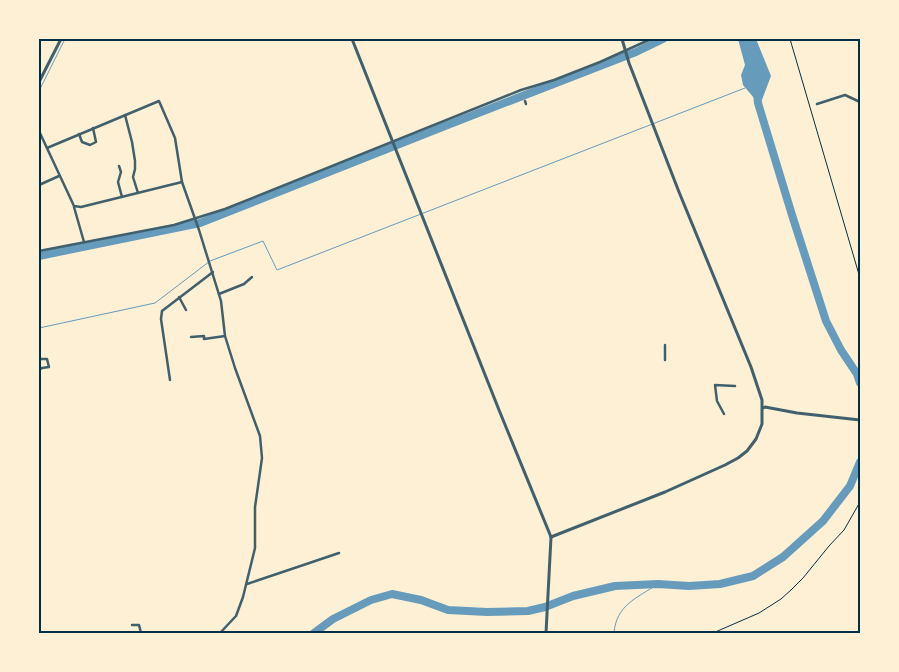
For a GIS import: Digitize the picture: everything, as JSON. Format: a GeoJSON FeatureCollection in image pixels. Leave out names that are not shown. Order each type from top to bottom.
{"type":"FeatureCollection","features":[{"type":"Feature","properties":{"kind":"street"},"geometry":{"type":"LineString","coordinates":[[39,82],[61,39]]}},
{"type":"Feature","properties":{"kind":"street"},"geometry":{"type":"LineString","coordinates":[[352,39],[552,537],[546,633]]}},
{"type":"Feature","properties":{"kind":"street"},"geometry":{"type":"LineString","coordinates":[[552,537],[665,492],[738,458],[747,452],[756,439],[762,424],[762,400],[751,367],[679,192],[629,63],[622,39]]}},
{"type":"Feature","properties":{"kind":"street"},"geometry":{"type":"LineString","coordinates":[[39,251],[174,225],[226,209],[521,90],[554,80],[600,62],[651,39]]}},
{"type":"Feature","properties":{"kind":"street"},"geometry":{"type":"LineString","coordinates":[[817,104],[845,95],[860,102]]}},
{"type":"Feature","properties":{"kind":"street"},"geometry":{"type":"LineString","coordinates":[[47,148],[160,101],[175,138],[182,182],[200,230],[221,301],[225,336],[260,436],[262,458],[255,507],[255,548],[243,597],[236,616],[220,633]]}},
{"type":"Feature","properties":{"kind":"street"},"geometry":{"type":"LineString","coordinates":[[125,115],[136,161],[133,177],[138,193]]}},
{"type":"Feature","properties":{"kind":"street"},"geometry":{"type":"LineString","coordinates":[[79,134],[82,142],[90,145],[96,142],[93,128]]}},
{"type":"Feature","properties":{"kind":"street"},"geometry":{"type":"LineString","coordinates":[[39,131],[74,206],[84,242]]}},
{"type":"Feature","properties":{"kind":"street"},"geometry":{"type":"LineString","coordinates":[[119,166],[121,172],[118,182],[122,197]]}},
{"type":"Feature","properties":{"kind":"street"},"geometry":{"type":"LineString","coordinates":[[39,185],[59,176]]}},
{"type":"Feature","properties":{"kind":"street"},"geometry":{"type":"LineString","coordinates":[[74,206],[81,207],[182,182]]}},
{"type":"Feature","properties":{"kind":"street"},"geometry":{"type":"LineString","coordinates":[[170,380],[161,319],[162,311],[212,272]]}},
{"type":"Feature","properties":{"kind":"street"},"geometry":{"type":"LineString","coordinates":[[219,294],[244,284],[252,277]]}},
{"type":"Feature","properties":{"kind":"street"},"geometry":{"type":"LineString","coordinates":[[179,297],[186,310]]}},
{"type":"Feature","properties":{"kind":"street"},"geometry":{"type":"LineString","coordinates":[[191,337],[204,336],[204,339],[225,336]]}},
{"type":"Feature","properties":{"kind":"street"},"geometry":{"type":"LineString","coordinates":[[665,345],[665,360]]}},
{"type":"Feature","properties":{"kind":"street"},"geometry":{"type":"LineString","coordinates":[[39,359],[47,359],[49,367],[39,370]]}},
{"type":"Feature","properties":{"kind":"street"},"geometry":{"type":"LineString","coordinates":[[724,414],[717,401],[715,385],[735,386]]}},
{"type":"Feature","properties":{"kind":"street"},"geometry":{"type":"LineString","coordinates":[[763,409],[765,407],[797,413],[860,420]]}},
{"type":"Feature","properties":{"kind":"street"},"geometry":{"type":"LineString","coordinates":[[246,584],[339,553]]}},
{"type":"Feature","properties":{"kind":"street"},"geometry":{"type":"LineString","coordinates":[[132,625],[139,625],[140,633]]}},
{"type":"Feature","properties":{"kind":"path"},"geometry":{"type":"LineString","coordinates":[[790,39],[860,278]]}},
{"type":"Feature","properties":{"kind":"path"},"geometry":{"type":"LineString","coordinates":[[713,633],[759,613],[781,599],[803,578],[844,530],[860,502]]}},
{"type":"Feature","properties":{"kind":"water"},"geometry":{"type":"Polygon","coordinates":[[[738,39],[756,39],[771,76],[760,105],[743,85],[741,75],[745,65],[738,39]]]}},
{"type":"Feature","properties":{"kind":"waterway"},"geometry":{"type":"LineString","coordinates":[[39,91],[65,39]]}},
{"type":"Feature","properties":{"kind":"waterway"},"geometry":{"type":"LineString","coordinates":[[39,256],[200,223],[636,52],[663,39]]}},
{"type":"Feature","properties":{"kind":"waterway"},"geometry":{"type":"LineString","coordinates":[[39,328],[155,303],[210,261],[263,241],[277,270],[745,88]]}},
{"type":"Feature","properties":{"kind":"waterway"},"geometry":{"type":"LineString","coordinates":[[757,93],[758,103],[826,321],[841,350],[857,374],[860,383]]}},
{"type":"Feature","properties":{"kind":"waterway"},"geometry":{"type":"LineString","coordinates":[[314,633],[333,619],[371,600],[392,594],[421,600],[448,610],[487,612],[528,611],[545,607],[573,596],[615,586],[720,584],[753,576],[783,557],[823,521],[850,486],[860,462]]}},
{"type":"Feature","properties":{"kind":"waterway"},"geometry":{"type":"LineString","coordinates":[[614,633],[616,623],[623,609],[635,598],[658,584]]}}]}
